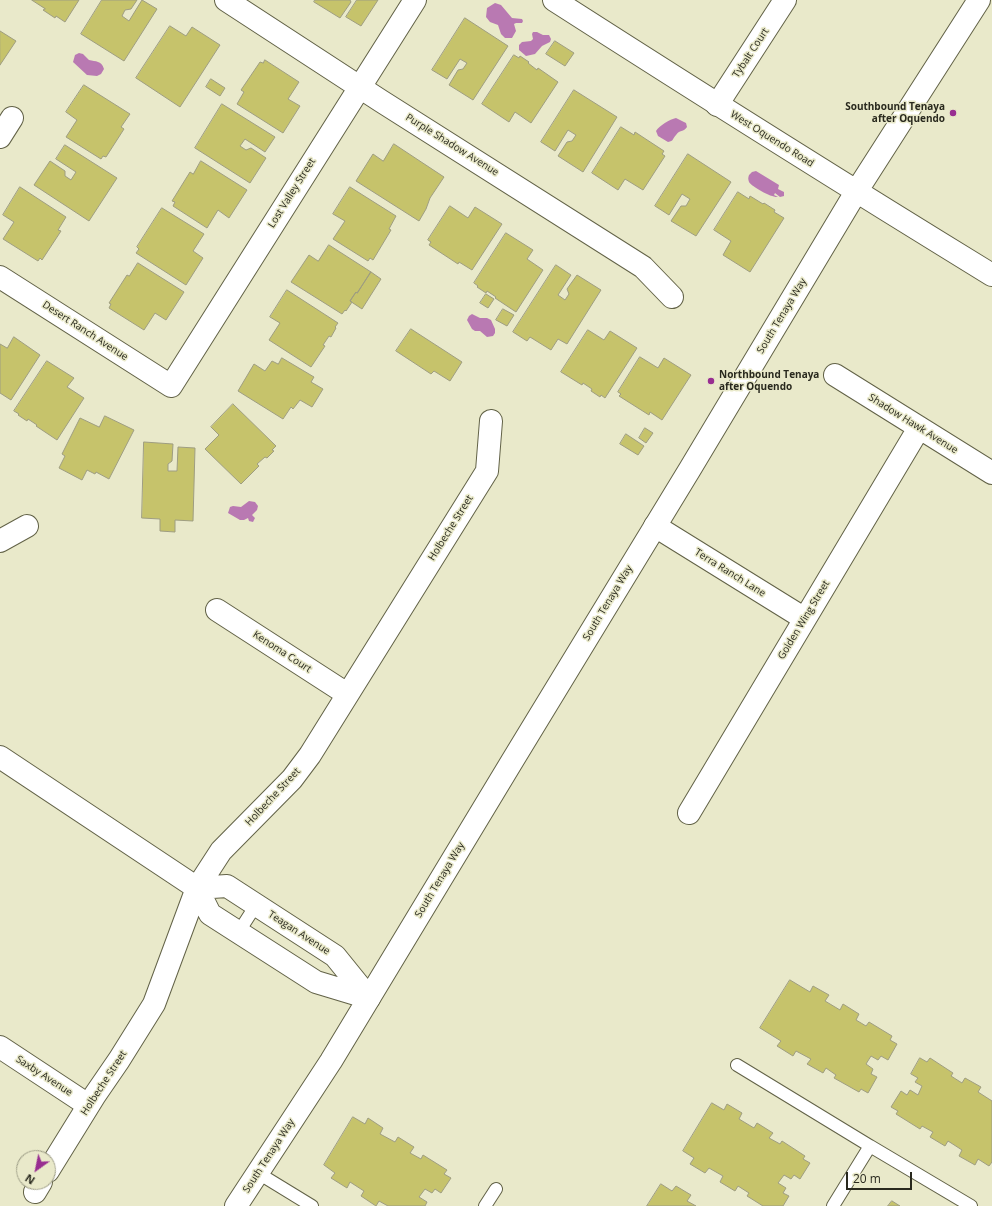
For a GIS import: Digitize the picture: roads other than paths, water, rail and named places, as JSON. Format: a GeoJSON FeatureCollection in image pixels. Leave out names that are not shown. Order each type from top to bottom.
{"type":"FeatureCollection","features":[{"type":"Feature","properties":{"kind":"street","name":"Purple Shadow Avenue"},"geometry":{"type":"LineString","coordinates":[[226,0],[643,267],[672,297]]}},
{"type":"Feature","properties":{"kind":"street","name":"Lost Valley Street"},"geometry":{"type":"LineString","coordinates":[[170,386],[415,0]]}},
{"type":"Feature","properties":{"kind":"street","name":"West Oquendo Road"},"geometry":{"type":"LineString","coordinates":[[554,0],[717,105],[992,275]]}},
{"type":"Feature","properties":{"kind":"street","name":"Tybalt Court"},"geometry":{"type":"LineString","coordinates":[[717,105],[785,0]]}},
{"type":"Feature","properties":{"kind":"street","name":"South Tenaya Way"},"geometry":{"type":"LineString","coordinates":[[236,1206],[332,1061],[856,192],[979,0]]}},
{"type":"Feature","properties":{"kind":"street"},"geometry":{"type":"LineString","coordinates":[[0,137],[12,118]]}},
{"type":"Feature","properties":{"kind":"street","name":"Desert Ranch Avenue"},"geometry":{"type":"LineString","coordinates":[[0,277],[170,386]]}},
{"type":"Feature","properties":{"kind":"street","name":"Shadow Hawk Avenue"},"geometry":{"type":"LineString","coordinates":[[835,375],[992,473]]}},
{"type":"Feature","properties":{"kind":"street","name":"Holbeche Street"},"geometry":{"type":"LineString","coordinates":[[56,1158],[88,1105],[119,1060],[154,1004],[197,888],[221,851],[292,779],[310,755],[486,471],[491,421]]}},
{"type":"Feature","properties":{"kind":"street","name":"Golden Wing Street"},"geometry":{"type":"LineString","coordinates":[[689,813],[919,428]]}},
{"type":"Feature","properties":{"kind":"street"},"geometry":{"type":"LineString","coordinates":[[0,541],[27,526]]}},
{"type":"Feature","properties":{"kind":"street","name":"Terra Ranch Lane"},"geometry":{"type":"LineString","coordinates":[[655,526],[805,619]]}},
{"type":"Feature","properties":{"kind":"street","name":"Kenoma Court"},"geometry":{"type":"LineString","coordinates":[[216,610],[347,694]]}},
{"type":"Feature","properties":{"kind":"street"},"geometry":{"type":"LineString","coordinates":[[0,757],[197,888],[210,914],[238,933],[316,982],[369,998]]}},
{"type":"Feature","properties":{"kind":"street","name":"Teagan Avenue"},"geometry":{"type":"LineString","coordinates":[[197,888],[227,886],[335,956],[369,998]]}},
{"type":"Feature","properties":{"kind":"street","name":"Saxby Avenue"},"geometry":{"type":"LineString","coordinates":[[0,1047],[88,1105]]}},
{"type":"Feature","properties":{"kind":"lane"},"geometry":{"type":"LineString","coordinates":[[238,933],[256,905]]}},
{"type":"Feature","properties":{"kind":"lane"},"geometry":{"type":"LineString","coordinates":[[737,1065],[971,1206]]}},
{"type":"Feature","properties":{"kind":"lane"},"geometry":{"type":"LineString","coordinates":[[833,1206],[870,1146]]}},
{"type":"Feature","properties":{"kind":"lane"},"geometry":{"type":"LineString","coordinates":[[258,1173],[312,1206]]}},
{"type":"Feature","properties":{"kind":"lane"},"geometry":{"type":"LineString","coordinates":[[485,1206],[496,1189]]}},
{"type":"Feature","properties":{"kind":"place","name":"Southbound Tenaya after Oquendo"},"geometry":{"type":"Point","coordinates":[953,113]}},
{"type":"Feature","properties":{"kind":"place","name":"Northbound Tenaya after Oquendo"},"geometry":{"type":"Point","coordinates":[711,381]}}]}
